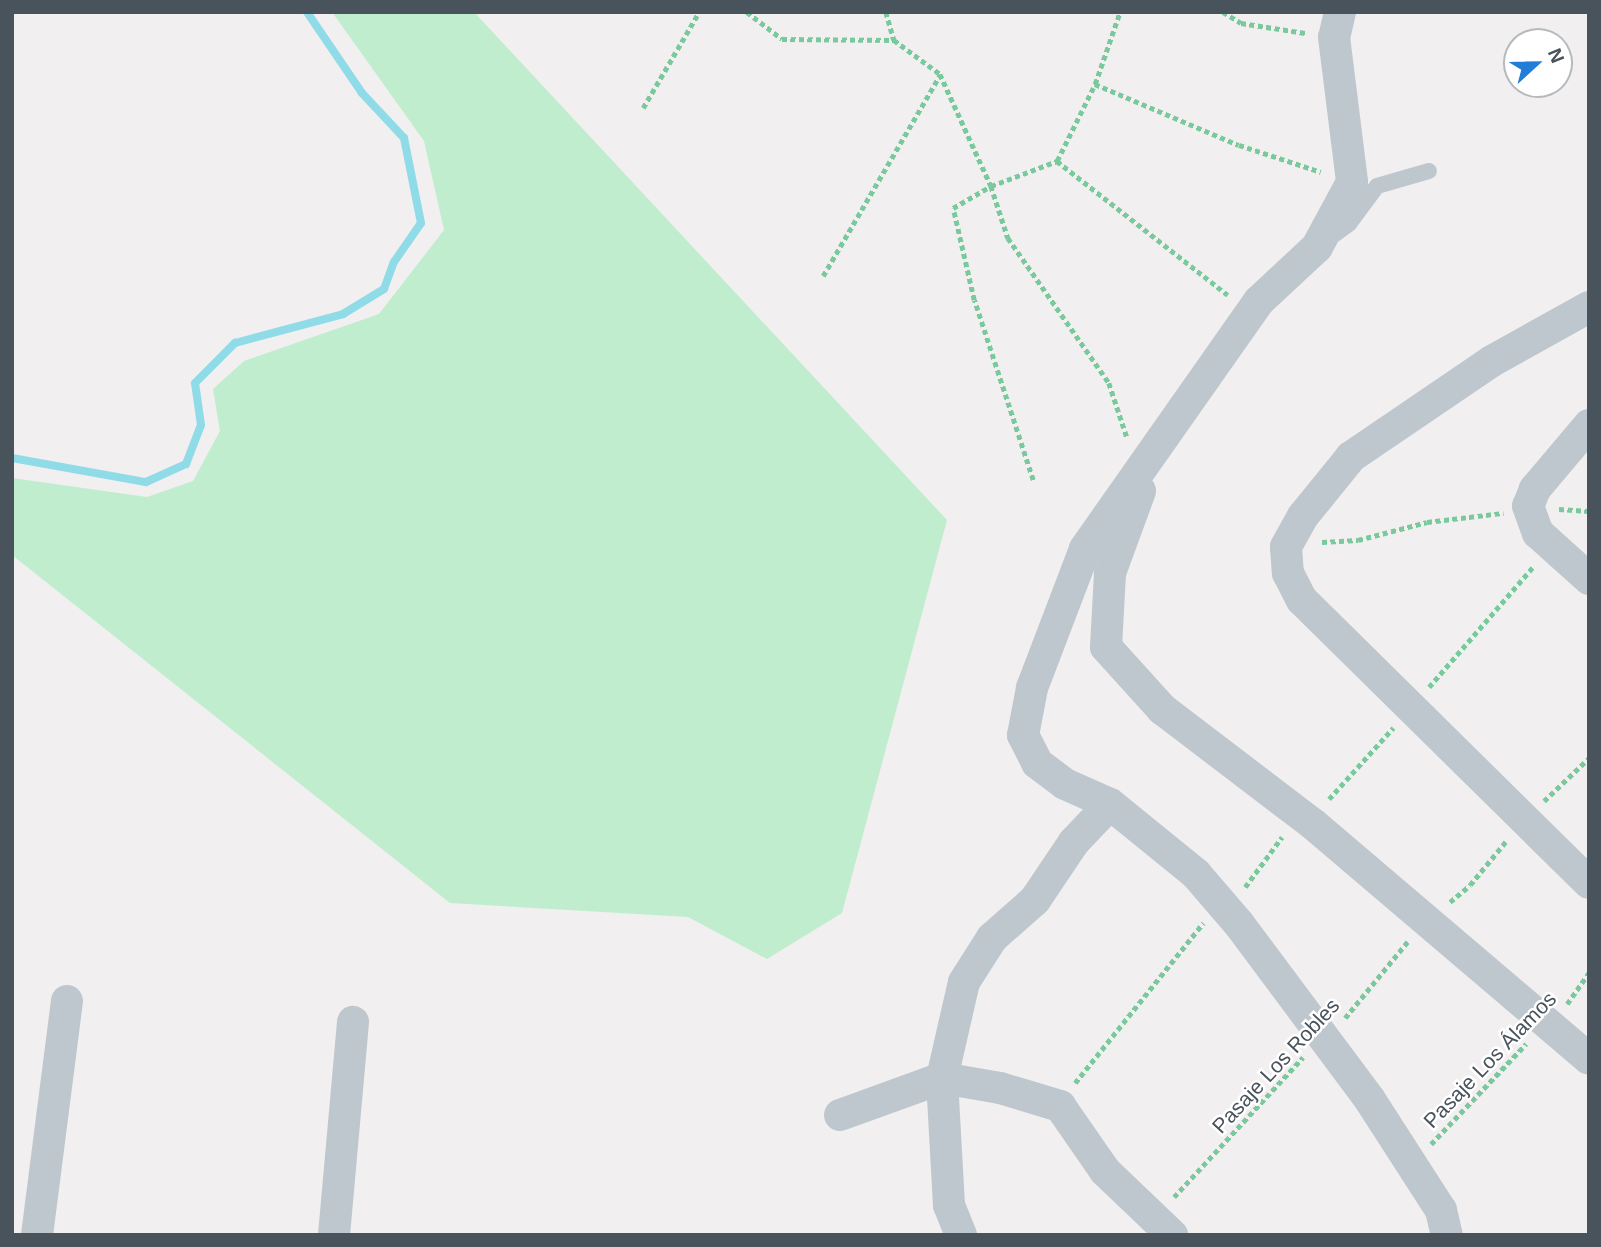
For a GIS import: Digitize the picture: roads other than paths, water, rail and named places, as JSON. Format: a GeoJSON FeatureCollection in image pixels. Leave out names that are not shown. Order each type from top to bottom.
{"type":"FeatureCollection","features":[{"type":"Feature","properties":{"kind":"street"},"geometry":{"type":"LineString","coordinates":[[1337,25],[1352,182],[1317,247],[1251,313],[1085,549],[1032,688],[1023,735],[1037,763],[1065,784],[1110,804],[1196,874],[1370,1100],[1408,1165],[1441,1210],[1447,1235]]}},
{"type":"Feature","properties":{"kind":"street"},"geometry":{"type":"LineString","coordinates":[[1589,307],[1492,361],[1351,457],[1303,516],[1286,547],[1288,573],[1302,600],[1589,883]]}},
{"type":"Feature","properties":{"kind":"street"},"geometry":{"type":"LineString","coordinates":[[1589,425],[1535,489],[1528,506],[1538,533],[1589,579]]}},
{"type":"Feature","properties":{"kind":"street"},"geometry":{"type":"LineString","coordinates":[[1147,464],[1110,573],[1106,647],[1162,709],[1313,824],[1589,1059]]}},
{"type":"Feature","properties":{"kind":"street"},"geometry":{"type":"LineString","coordinates":[[961,1235],[950,1205],[942,1078],[964,982],[992,938],[1035,900],[1074,842],[1110,804]]}},
{"type":"Feature","properties":{"kind":"street"},"geometry":{"type":"LineString","coordinates":[[37,1235],[67,1001]]}},
{"type":"Feature","properties":{"kind":"street"},"geometry":{"type":"LineString","coordinates":[[334,1235],[353,1022]]}},
{"type":"Feature","properties":{"kind":"street"},"geometry":{"type":"LineString","coordinates":[[840,1115],[942,1078],[1000,1088],[1060,1106],[1105,1171],[1163,1226]]}},
{"type":"Feature","properties":{"kind":"lane"},"geometry":{"type":"LineString","coordinates":[[1317,247],[1349,224],[1377,186],[1429,171]]}},
{"type":"Feature","properties":{"kind":"waterway"},"geometry":{"type":"LineString","coordinates":[[12,458],[146,482],[186,464],[201,425],[195,383],[235,343],[343,314],[384,289],[394,262],[421,223],[404,138],[362,93],[307,12]]}}]}
